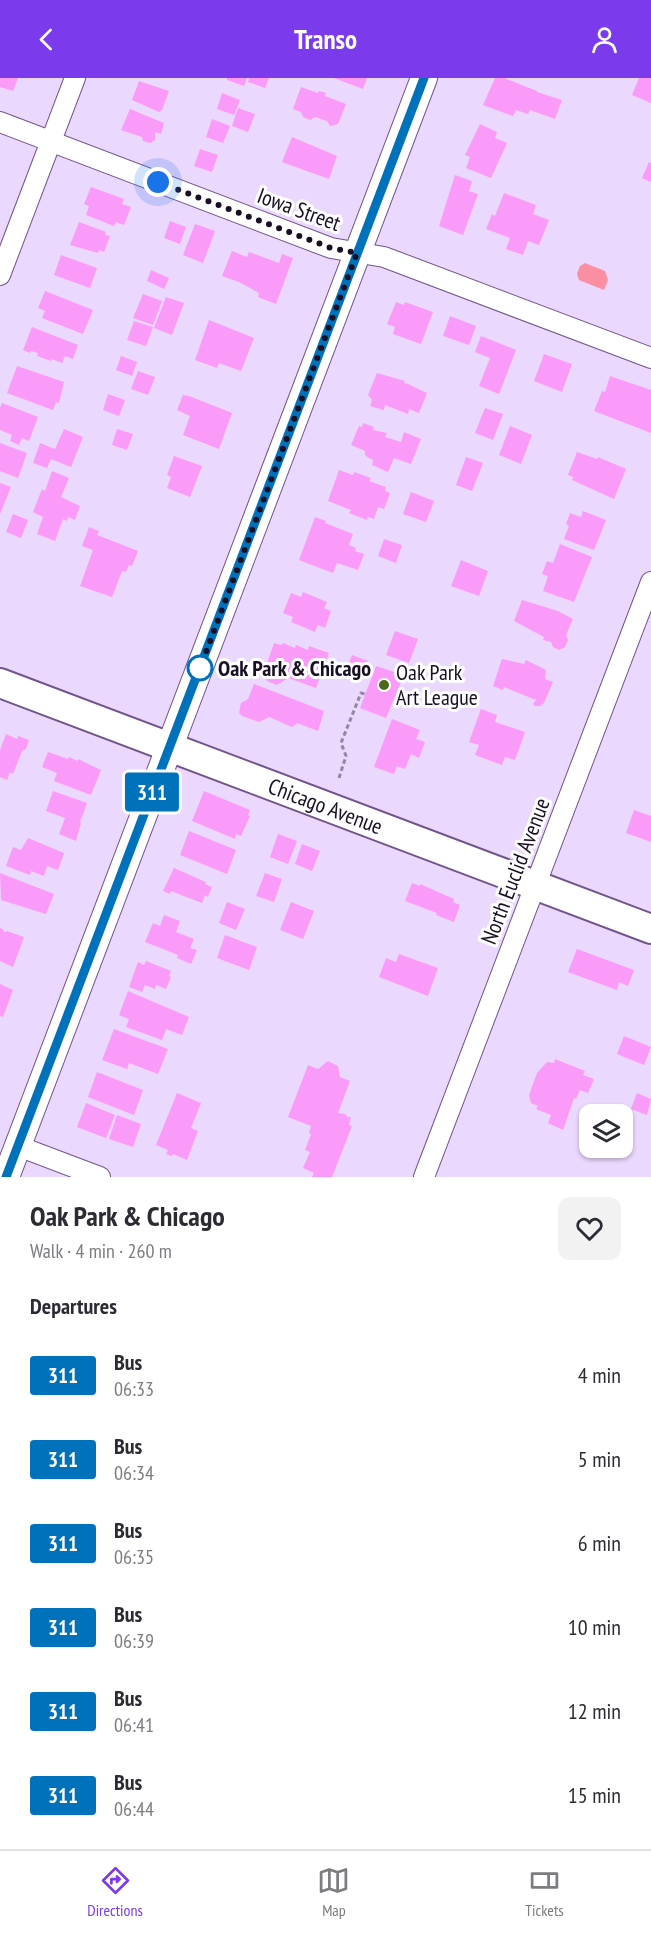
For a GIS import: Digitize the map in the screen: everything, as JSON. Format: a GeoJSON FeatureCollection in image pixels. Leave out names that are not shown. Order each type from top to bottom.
{"type":"FeatureCollection","features":[{"type":"Feature","properties":{"kind":"main road","name":"Chicago Avenue"},"geometry":{"type":"LineString","coordinates":[[0,683],[651,929]]}},
{"type":"Feature","properties":{"kind":"street"},"geometry":{"type":"LineString","coordinates":[[0,275],[75,78]]}},
{"type":"Feature","properties":{"kind":"street"},"geometry":{"type":"LineString","coordinates":[[6,1177],[424,78]]}},
{"type":"Feature","properties":{"kind":"street","name":"Iowa Street"},"geometry":{"type":"LineString","coordinates":[[0,122],[331,248],[384,256],[651,358]]}},
{"type":"Feature","properties":{"kind":"street","name":"North Euclid Avenue"},"geometry":{"type":"LineString","coordinates":[[424,1177],[651,582]]}},
{"type":"Feature","properties":{"kind":"street"},"geometry":{"type":"LineString","coordinates":[[18,1146],[100,1177]]}},
{"type":"Feature","properties":{"kind":"path"},"geometry":{"type":"LineString","coordinates":[[339,778],[346,756],[341,743],[362,693],[364,694]]}},
{"type":"Feature","properties":{"kind":"shaded area"},"geometry":{"type":"Polygon","coordinates":[[[585,263],[605,271],[608,280],[604,290],[579,280],[577,274],[580,266],[585,263]]]}},
{"type":"Feature","properties":{"kind":"building"},"geometry":{"type":"Polygon","coordinates":[[[0,78],[18,78],[13,91],[0,87],[0,78]]]}},
{"type":"Feature","properties":{"kind":"building"},"geometry":{"type":"Polygon","coordinates":[[[227,78],[247,78],[244,86],[227,80],[227,78]]]}},
{"type":"Feature","properties":{"kind":"building"},"geometry":{"type":"Polygon","coordinates":[[[249,78],[269,78],[265,88],[248,82],[249,78]]]}},
{"type":"Feature","properties":{"kind":"building"},"geometry":{"type":"Polygon","coordinates":[[[334,78],[367,78],[363,89],[334,78]]]}},
{"type":"Feature","properties":{"kind":"building"},"geometry":{"type":"Polygon","coordinates":[[[495,78],[504,78],[562,100],[555,119],[530,110],[528,114],[516,110],[513,116],[483,105],[495,78]]]}},
{"type":"Feature","properties":{"kind":"building"},"geometry":{"type":"Polygon","coordinates":[[[639,78],[651,78],[651,103],[632,95],[639,78]]]}},
{"type":"Feature","properties":{"kind":"building"},"geometry":{"type":"Polygon","coordinates":[[[139,81],[169,91],[162,110],[159,112],[132,100],[139,81]]]}},
{"type":"Feature","properties":{"kind":"building"},"geometry":{"type":"Polygon","coordinates":[[[301,87],[318,93],[319,91],[326,93],[325,96],[346,104],[338,124],[330,126],[327,121],[315,117],[310,120],[303,117],[301,112],[293,109],[301,87]]]}},
{"type":"Feature","properties":{"kind":"building"},"geometry":{"type":"Polygon","coordinates":[[[222,93],[240,100],[234,115],[217,109],[222,93]]]}},
{"type":"Feature","properties":{"kind":"building"},"geometry":{"type":"Polygon","coordinates":[[[238,108],[255,114],[248,132],[232,126],[238,108]]]}},
{"type":"Feature","properties":{"kind":"building"},"geometry":{"type":"Polygon","coordinates":[[[130,109],[164,123],[161,134],[155,132],[155,140],[150,143],[143,141],[142,137],[121,130],[130,109]]]}},
{"type":"Feature","properties":{"kind":"building"},"geometry":{"type":"Polygon","coordinates":[[[212,119],[230,126],[223,143],[206,137],[212,119]]]}},
{"type":"Feature","properties":{"kind":"building"},"geometry":{"type":"Polygon","coordinates":[[[480,124],[497,132],[495,138],[507,143],[491,178],[466,168],[470,157],[465,155],[480,124]]]}},
{"type":"Feature","properties":{"kind":"building"},"geometry":{"type":"Polygon","coordinates":[[[292,137],[337,156],[329,179],[282,162],[292,137]]]}},
{"type":"Feature","properties":{"kind":"building"},"geometry":{"type":"Polygon","coordinates":[[[200,149],[218,155],[212,172],[194,166],[200,149]]]}},
{"type":"Feature","properties":{"kind":"building"},"geometry":{"type":"Polygon","coordinates":[[[649,162],[651,163],[651,182],[642,178],[649,162]]]}},
{"type":"Feature","properties":{"kind":"building"},"geometry":{"type":"Polygon","coordinates":[[[455,175],[472,181],[469,191],[478,194],[463,235],[439,226],[455,175]]]}},
{"type":"Feature","properties":{"kind":"building"},"geometry":{"type":"Polygon","coordinates":[[[91,187],[124,199],[122,204],[131,207],[124,225],[116,222],[114,226],[86,215],[89,206],[84,204],[91,187]]]}},
{"type":"Feature","properties":{"kind":"building"},"geometry":{"type":"Polygon","coordinates":[[[504,193],[536,205],[533,214],[549,220],[539,245],[528,241],[523,255],[506,249],[510,238],[486,229],[492,214],[495,216],[504,193]]]}},
{"type":"Feature","properties":{"kind":"building"},"geometry":{"type":"Polygon","coordinates":[[[170,221],[186,227],[180,244],[164,238],[170,221]]]}},
{"type":"Feature","properties":{"kind":"building"},"geometry":{"type":"Polygon","coordinates":[[[79,222],[106,232],[105,235],[110,236],[104,252],[99,250],[98,253],[70,245],[79,222]]]}},
{"type":"Feature","properties":{"kind":"building"},"geometry":{"type":"Polygon","coordinates":[[[195,224],[215,231],[203,263],[183,255],[195,224]]]}},
{"type":"Feature","properties":{"kind":"building"},"geometry":{"type":"Polygon","coordinates":[[[232,251],[247,257],[249,252],[279,263],[282,254],[293,258],[276,304],[258,297],[259,293],[239,282],[222,276],[232,251]]]}},
{"type":"Feature","properties":{"kind":"building"},"geometry":{"type":"Polygon","coordinates":[[[61,255],[97,268],[90,288],[54,275],[61,255]]]}},
{"type":"Feature","properties":{"kind":"building"},"geometry":{"type":"Polygon","coordinates":[[[151,270],[169,278],[164,289],[147,281],[151,270]]]}},
{"type":"Feature","properties":{"kind":"building"},"geometry":{"type":"Polygon","coordinates":[[[45,291],[93,310],[83,334],[42,318],[45,311],[38,308],[45,291]]]}},
{"type":"Feature","properties":{"kind":"building"},"geometry":{"type":"Polygon","coordinates":[[[143,294],[162,301],[153,325],[133,318],[143,294]]]}},
{"type":"Feature","properties":{"kind":"building"},"geometry":{"type":"Polygon","coordinates":[[[166,297],[184,303],[172,335],[154,328],[166,297]]]}},
{"type":"Feature","properties":{"kind":"building"},"geometry":{"type":"Polygon","coordinates":[[[396,302],[404,305],[405,302],[433,312],[421,344],[393,334],[395,327],[387,324],[396,302]]]}},
{"type":"Feature","properties":{"kind":"building"},"geometry":{"type":"Polygon","coordinates":[[[450,316],[476,326],[469,345],[443,336],[450,316]]]}},
{"type":"Feature","properties":{"kind":"building"},"geometry":{"type":"Polygon","coordinates":[[[209,320],[254,338],[241,371],[219,363],[217,368],[195,360],[209,320]]]}},
{"type":"Feature","properties":{"kind":"building"},"geometry":{"type":"Polygon","coordinates":[[[134,321],[153,327],[146,346],[127,340],[134,321]]]}},
{"type":"Feature","properties":{"kind":"building"},"geometry":{"type":"Polygon","coordinates":[[[32,327],[78,345],[73,359],[65,356],[62,363],[37,356],[38,353],[23,350],[32,327]]]}},
{"type":"Feature","properties":{"kind":"building"},"geometry":{"type":"Polygon","coordinates":[[[481,336],[516,350],[499,394],[479,386],[490,358],[475,352],[481,336]]]}},
{"type":"Feature","properties":{"kind":"building"},"geometry":{"type":"Polygon","coordinates":[[[544,354],[572,364],[562,392],[534,381],[544,354]]]}},
{"type":"Feature","properties":{"kind":"building"},"geometry":{"type":"Polygon","coordinates":[[[121,356],[137,362],[132,376],[116,370],[121,356]]]}},
{"type":"Feature","properties":{"kind":"building"},"geometry":{"type":"Polygon","coordinates":[[[17,366],[64,382],[59,403],[56,402],[53,410],[7,393],[17,366]]]}},
{"type":"Feature","properties":{"kind":"building"},"geometry":{"type":"Polygon","coordinates":[[[138,371],[155,377],[148,395],[131,389],[138,371]]]}},
{"type":"Feature","properties":{"kind":"building"},"geometry":{"type":"Polygon","coordinates":[[[377,373],[405,381],[404,384],[427,393],[419,413],[409,409],[408,414],[385,405],[384,410],[370,406],[372,400],[368,395],[377,373]]]}},
{"type":"Feature","properties":{"kind":"building"},"geometry":{"type":"Polygon","coordinates":[[[610,376],[651,390],[651,433],[594,411],[602,391],[605,392],[610,376]]]}},
{"type":"Feature","properties":{"kind":"building"},"geometry":{"type":"Polygon","coordinates":[[[108,394],[125,400],[119,416],[103,410],[108,394]]]}},
{"type":"Feature","properties":{"kind":"building"},"geometry":{"type":"Polygon","coordinates":[[[183,395],[232,413],[219,449],[183,435],[190,416],[177,410],[183,395]]]}},
{"type":"Feature","properties":{"kind":"building"},"geometry":{"type":"Polygon","coordinates":[[[2,403],[38,417],[29,441],[22,438],[19,445],[10,441],[12,435],[0,430],[2,403]]]}},
{"type":"Feature","properties":{"kind":"building"},"geometry":{"type":"Polygon","coordinates":[[[485,408],[503,414],[493,440],[475,433],[485,408]]]}},
{"type":"Feature","properties":{"kind":"building"},"geometry":{"type":"Polygon","coordinates":[[[363,423],[374,427],[373,430],[387,433],[385,437],[401,442],[404,432],[421,439],[411,464],[394,458],[388,472],[372,465],[373,460],[365,455],[365,451],[351,445],[359,426],[362,427],[363,423]]]}},
{"type":"Feature","properties":{"kind":"building"},"geometry":{"type":"Polygon","coordinates":[[[510,426],[532,435],[521,464],[499,455],[510,426]]]}},
{"type":"Feature","properties":{"kind":"building"},"geometry":{"type":"Polygon","coordinates":[[[64,429],[83,437],[71,467],[51,459],[47,468],[33,463],[40,443],[55,449],[64,429]]]}},
{"type":"Feature","properties":{"kind":"building"},"geometry":{"type":"Polygon","coordinates":[[[117,429],[133,434],[127,450],[112,445],[117,429]]]}},
{"type":"Feature","properties":{"kind":"building"},"geometry":{"type":"Polygon","coordinates":[[[0,443],[27,453],[18,478],[0,471],[0,443]]]}},
{"type":"Feature","properties":{"kind":"building"},"geometry":{"type":"Polygon","coordinates":[[[577,452],[597,459],[598,457],[626,469],[614,499],[572,480],[573,477],[568,475],[577,452]]]}},
{"type":"Feature","properties":{"kind":"building"},"geometry":{"type":"Polygon","coordinates":[[[174,456],[202,466],[190,497],[167,488],[171,477],[167,475],[174,456]]]}},
{"type":"Feature","properties":{"kind":"building"},"geometry":{"type":"Polygon","coordinates":[[[466,457],[483,463],[472,491],[456,485],[466,457]]]}},
{"type":"Feature","properties":{"kind":"building"},"geometry":{"type":"Polygon","coordinates":[[[339,470],[371,478],[369,481],[386,487],[385,491],[390,493],[384,509],[378,507],[374,519],[368,517],[367,520],[349,513],[351,510],[328,501],[339,470]]]}},
{"type":"Feature","properties":{"kind":"building"},"geometry":{"type":"Polygon","coordinates":[[[52,471],[69,478],[61,497],[80,506],[75,520],[68,517],[67,521],[63,519],[55,541],[37,534],[43,517],[33,512],[42,489],[45,491],[52,471]]]}},
{"type":"Feature","properties":{"kind":"building"},"geometry":{"type":"Polygon","coordinates":[[[0,483],[11,487],[0,514],[0,483]]]}},
{"type":"Feature","properties":{"kind":"building"},"geometry":{"type":"Polygon","coordinates":[[[411,492],[434,501],[426,522],[403,514],[411,492]]]}},
{"type":"Feature","properties":{"kind":"building"},"geometry":{"type":"Polygon","coordinates":[[[583,511],[606,520],[594,550],[564,539],[569,526],[566,524],[570,513],[581,517],[583,511]]]}},
{"type":"Feature","properties":{"kind":"building"},"geometry":{"type":"Polygon","coordinates":[[[13,514],[28,520],[21,538],[6,532],[13,514]]]}},
{"type":"Feature","properties":{"kind":"building"},"geometry":{"type":"Polygon","coordinates":[[[315,517],[353,534],[349,545],[356,548],[355,551],[364,554],[358,570],[337,563],[333,573],[299,560],[315,517]]]}},
{"type":"Feature","properties":{"kind":"building"},"geometry":{"type":"Polygon","coordinates":[[[89,527],[99,531],[97,535],[138,551],[132,566],[129,565],[126,572],[122,571],[112,597],[80,586],[93,550],[82,546],[89,527]]]}},
{"type":"Feature","properties":{"kind":"building"},"geometry":{"type":"Polygon","coordinates":[[[384,539],[402,545],[396,563],[378,556],[384,539]]]}},
{"type":"Feature","properties":{"kind":"building"},"geometry":{"type":"Polygon","coordinates":[[[560,544],[592,557],[574,602],[543,591],[548,576],[542,574],[547,561],[553,563],[560,544]]]}},
{"type":"Feature","properties":{"kind":"building"},"geometry":{"type":"Polygon","coordinates":[[[461,560],[488,571],[479,596],[451,586],[461,560]]]}},
{"type":"Feature","properties":{"kind":"building"},"geometry":{"type":"Polygon","coordinates":[[[303,592],[327,602],[324,608],[331,611],[325,628],[318,625],[315,632],[291,622],[293,617],[283,613],[291,593],[301,597],[303,592]]]}},
{"type":"Feature","properties":{"kind":"building"},"geometry":{"type":"Polygon","coordinates":[[[522,600],[558,611],[573,619],[566,635],[568,640],[565,647],[559,650],[553,647],[551,642],[543,640],[544,637],[514,621],[522,600]]]}},
{"type":"Feature","properties":{"kind":"building"},"geometry":{"type":"Polygon","coordinates":[[[395,631],[418,639],[409,663],[386,655],[395,631]]]}},
{"type":"Feature","properties":{"kind":"building"},"geometry":{"type":"Polygon","coordinates":[[[274,643],[281,645],[283,643],[295,648],[296,645],[308,650],[309,646],[329,653],[316,688],[288,678],[277,685],[267,681],[264,672],[274,643]]]}},
{"type":"Feature","properties":{"kind":"building"},"geometry":{"type":"Polygon","coordinates":[[[352,655],[368,661],[362,676],[346,670],[352,655]]]}},
{"type":"Feature","properties":{"kind":"building"},"geometry":{"type":"Polygon","coordinates":[[[502,659],[524,664],[526,660],[546,670],[545,679],[553,682],[544,703],[535,706],[533,704],[536,700],[504,687],[503,690],[493,686],[502,659]]]}},
{"type":"Feature","properties":{"kind":"building","name":"Oak Park Art League"},"geometry":{"type":"Polygon","coordinates":[[[376,666],[404,675],[386,718],[360,708],[376,666]]]}},
{"type":"Feature","properties":{"kind":"building"},"geometry":{"type":"Polygon","coordinates":[[[254,684],[324,711],[318,731],[297,723],[292,727],[269,717],[259,722],[242,716],[239,713],[241,703],[248,699],[254,684]]]}},
{"type":"Feature","properties":{"kind":"building"},"geometry":{"type":"Polygon","coordinates":[[[481,709],[497,715],[495,722],[525,732],[515,760],[505,757],[502,765],[475,755],[479,745],[469,742],[481,709]]]}},
{"type":"Feature","properties":{"kind":"building"},"geometry":{"type":"Polygon","coordinates":[[[392,719],[420,730],[416,739],[425,742],[419,758],[411,754],[405,769],[397,766],[394,774],[374,767],[392,719]]]}},
{"type":"Feature","properties":{"kind":"building"},"geometry":{"type":"Polygon","coordinates":[[[6,734],[17,739],[18,736],[29,740],[13,774],[10,772],[7,780],[0,777],[0,750],[6,734]]]}},
{"type":"Feature","properties":{"kind":"building"},"geometry":{"type":"Polygon","coordinates":[[[48,752],[68,759],[69,757],[78,761],[78,759],[101,770],[91,795],[54,781],[57,773],[42,767],[48,752]]]}},
{"type":"Feature","properties":{"kind":"building"},"geometry":{"type":"Polygon","coordinates":[[[53,791],[87,803],[76,841],[59,834],[65,818],[46,811],[53,791]]]}},
{"type":"Feature","properties":{"kind":"building"},"geometry":{"type":"Polygon","coordinates":[[[204,791],[250,810],[248,815],[250,816],[241,836],[236,834],[235,839],[192,821],[204,791]]]}},
{"type":"Feature","properties":{"kind":"building"},"geometry":{"type":"Polygon","coordinates":[[[634,810],[651,816],[651,842],[626,833],[634,810]]]}},
{"type":"Feature","properties":{"kind":"building"},"geometry":{"type":"Polygon","coordinates":[[[189,831],[236,850],[227,874],[180,855],[189,831]]]}},
{"type":"Feature","properties":{"kind":"building"},"geometry":{"type":"Polygon","coordinates":[[[278,834],[297,841],[288,864],[270,857],[278,834]]]}},
{"type":"Feature","properties":{"kind":"building"},"geometry":{"type":"Polygon","coordinates":[[[28,838],[64,853],[58,870],[47,866],[44,876],[31,871],[30,875],[6,866],[13,847],[21,850],[28,838]]]}},
{"type":"Feature","properties":{"kind":"building"},"geometry":{"type":"Polygon","coordinates":[[[302,844],[320,851],[312,871],[295,864],[302,844]]]}},
{"type":"Feature","properties":{"kind":"building"},"geometry":{"type":"Polygon","coordinates":[[[174,868],[212,887],[208,897],[205,895],[202,903],[171,891],[170,894],[163,891],[174,868]]]}},
{"type":"Feature","properties":{"kind":"building"},"geometry":{"type":"Polygon","coordinates":[[[0,873],[54,894],[46,914],[1,900],[0,873]]]}},
{"type":"Feature","properties":{"kind":"building"},"geometry":{"type":"Polygon","coordinates":[[[265,873],[282,879],[274,902],[256,896],[265,873]]]}},
{"type":"Feature","properties":{"kind":"building"},"geometry":{"type":"Polygon","coordinates":[[[412,883],[420,886],[420,884],[454,899],[453,902],[460,905],[454,922],[405,901],[412,883]]]}},
{"type":"Feature","properties":{"kind":"building"},"geometry":{"type":"Polygon","coordinates":[[[227,902],[245,909],[236,930],[219,923],[227,902]]]}},
{"type":"Feature","properties":{"kind":"building"},"geometry":{"type":"Polygon","coordinates":[[[291,902],[314,911],[303,939],[280,930],[291,902]]]}},
{"type":"Feature","properties":{"kind":"building"},"geometry":{"type":"Polygon","coordinates":[[[164,915],[180,921],[176,932],[194,939],[190,948],[197,950],[191,964],[177,958],[178,955],[145,942],[153,923],[160,926],[164,915]]]}},
{"type":"Feature","properties":{"kind":"building"},"geometry":{"type":"Polygon","coordinates":[[[0,928],[4,932],[24,937],[13,967],[0,961],[0,928]]]}},
{"type":"Feature","properties":{"kind":"building"},"geometry":{"type":"Polygon","coordinates":[[[225,935],[257,947],[249,970],[217,958],[225,935]]]}},
{"type":"Feature","properties":{"kind":"building"},"geometry":{"type":"Polygon","coordinates":[[[577,949],[634,970],[628,986],[619,982],[617,990],[568,972],[577,949]]]}},
{"type":"Feature","properties":{"kind":"building"},"geometry":{"type":"Polygon","coordinates":[[[399,954],[438,968],[428,996],[379,977],[386,958],[396,962],[399,954]]]}},
{"type":"Feature","properties":{"kind":"building"},"geometry":{"type":"Polygon","coordinates":[[[146,961],[171,971],[166,989],[156,985],[155,989],[145,985],[142,992],[129,987],[138,962],[144,965],[146,961]]]}},
{"type":"Feature","properties":{"kind":"building"},"geometry":{"type":"Polygon","coordinates":[[[0,984],[13,990],[3,1017],[0,1016],[0,984]]]}},
{"type":"Feature","properties":{"kind":"building"},"geometry":{"type":"Polygon","coordinates":[[[128,991],[189,1017],[182,1035],[166,1029],[162,1040],[126,1027],[129,1019],[119,1015],[128,991]]]}},
{"type":"Feature","properties":{"kind":"building"},"geometry":{"type":"Polygon","coordinates":[[[114,1029],[168,1049],[158,1074],[129,1063],[127,1069],[102,1060],[114,1029]]]}},
{"type":"Feature","properties":{"kind":"building"},"geometry":{"type":"Polygon","coordinates":[[[624,1036],[651,1047],[644,1065],[617,1054],[624,1036]]]}},
{"type":"Feature","properties":{"kind":"building"},"geometry":{"type":"Polygon","coordinates":[[[555,1059],[585,1071],[583,1075],[594,1079],[588,1093],[580,1090],[576,1099],[574,1098],[563,1130],[548,1123],[551,1115],[536,1109],[538,1106],[531,1103],[529,1095],[537,1073],[547,1062],[554,1063],[555,1059]]]}},
{"type":"Feature","properties":{"kind":"building"},"geometry":{"type":"Polygon","coordinates":[[[328,1061],[338,1066],[340,1077],[350,1081],[338,1113],[351,1117],[349,1125],[352,1126],[332,1177],[312,1177],[314,1173],[303,1168],[310,1152],[305,1150],[311,1134],[309,1133],[311,1126],[288,1117],[308,1065],[318,1069],[328,1061]]]}},
{"type":"Feature","properties":{"kind":"building"},"geometry":{"type":"Polygon","coordinates":[[[97,1072],[143,1090],[134,1115],[88,1097],[97,1072]]]}},
{"type":"Feature","properties":{"kind":"building"},"geometry":{"type":"Polygon","coordinates":[[[177,1093],[201,1103],[191,1128],[198,1131],[187,1160],[173,1154],[172,1156],[166,1154],[168,1150],[156,1145],[177,1093]]]}},
{"type":"Feature","properties":{"kind":"building"},"geometry":{"type":"Polygon","coordinates":[[[637,1093],[651,1099],[647,1115],[633,1110],[637,1093]]]}},
{"type":"Feature","properties":{"kind":"building"},"geometry":{"type":"Polygon","coordinates":[[[86,1103],[115,1115],[106,1138],[77,1127],[86,1103]]]}},
{"type":"Feature","properties":{"kind":"building"},"geometry":{"type":"Polygon","coordinates":[[[117,1115],[141,1124],[133,1147],[109,1139],[117,1115]]]}},
{"type":"Feature","properties":{"kind":"bus line","name":"311"},"geometry":{"type":"LineString","coordinates":[[6,1177],[424,78]]}},
{"type":"Feature","properties":{"kind":"place","name":"Oak Park & Chicago"},"geometry":{"type":"Point","coordinates":[200,668]}},
{"type":"Feature","properties":{"kind":"place","name":"Oak Park Art League"},"geometry":{"type":"Point","coordinates":[384,685]}},
{"type":"Feature","properties":{"kind":"route"},"geometry":{"type":"LineString","coordinates":[[158,182],[331,248],[357,253],[198,673],[200,668]]}}]}
